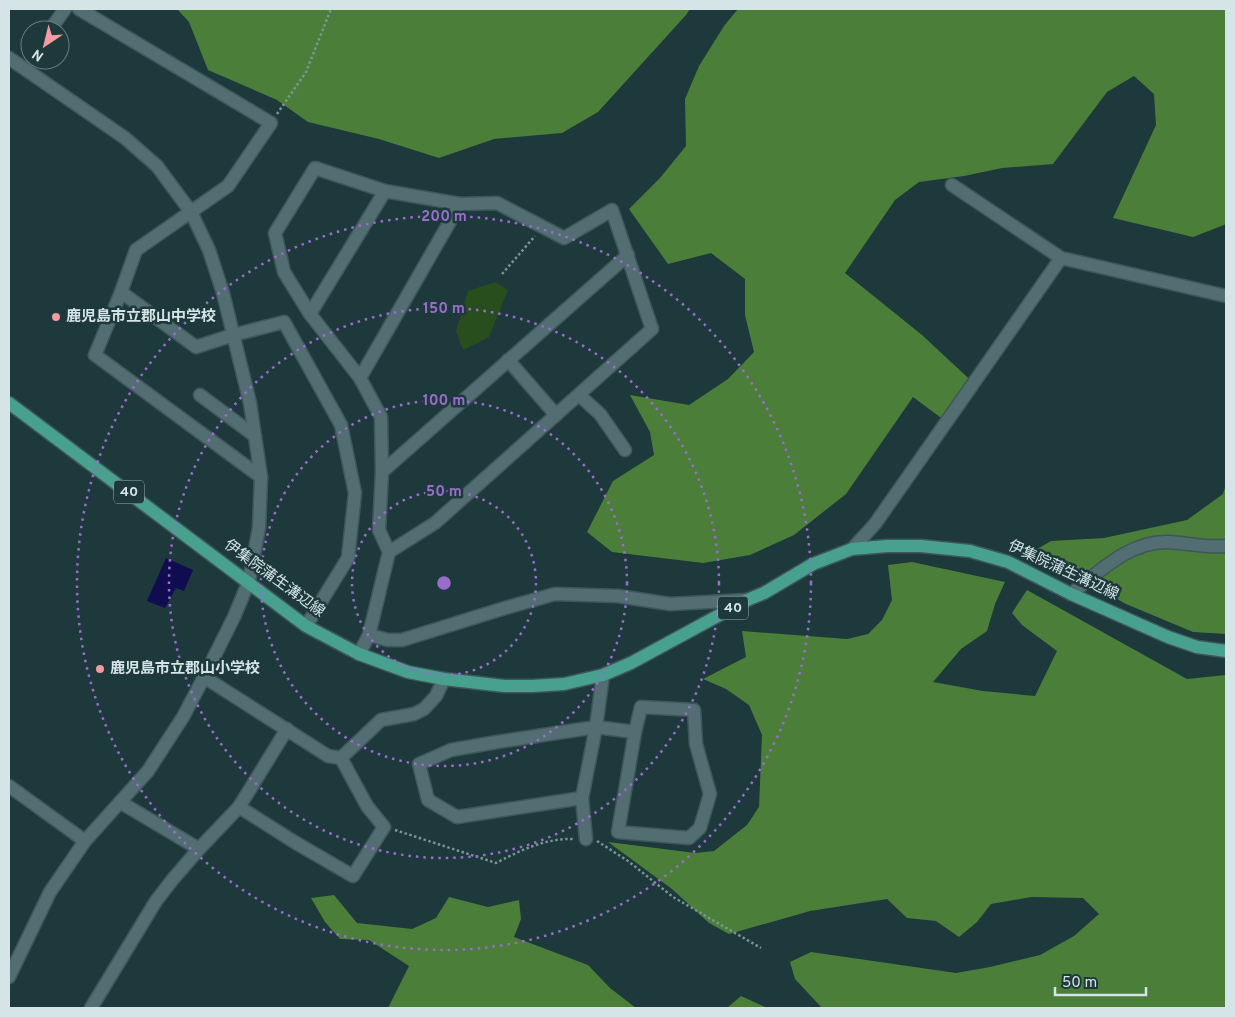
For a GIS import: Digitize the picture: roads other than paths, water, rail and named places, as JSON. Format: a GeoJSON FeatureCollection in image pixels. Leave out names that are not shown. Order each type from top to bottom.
{"type":"FeatureCollection","features":[{"type":"Feature","properties":{"kind":"main road","name":"伊集院蒲生溝辺線"},"geometry":{"type":"LineString","coordinates":[[9,403],[306,626],[360,654],[408,672],[444,680],[504,686],[532,686],[564,684],[603,675],[764,593],[812,564],[852,549],[921,546],[970,551],[1008,562],[1071,594],[1168,637],[1198,646],[1226,651]]}},
{"type":"Feature","properties":{"kind":"street"},"geometry":{"type":"LineString","coordinates":[[57,20],[65,9]]}},
{"type":"Feature","properties":{"kind":"street"},"geometry":{"type":"LineString","coordinates":[[79,9],[271,123],[228,186],[136,250],[95,355],[261,477]]}},
{"type":"Feature","properties":{"kind":"street"},"geometry":{"type":"LineString","coordinates":[[9,977],[50,892],[85,841],[148,771],[164,748],[204,678],[234,618],[248,581],[260,528],[261,477],[250,403],[223,293],[209,250],[191,212],[157,166],[125,138],[35,70]]}},
{"type":"Feature","properties":{"kind":"street"},"geometry":{"type":"LineString","coordinates":[[360,654],[369,634],[389,552],[378,530],[382,472],[382,417],[360,378],[310,314],[284,272],[275,233],[315,168],[385,191],[460,204],[497,203],[564,238],[612,210],[652,329],[435,523],[389,552]]}},
{"type":"Feature","properties":{"kind":"street"},"geometry":{"type":"LineString","coordinates":[[952,185],[1061,258],[1226,296]]}},
{"type":"Feature","properties":{"kind":"street"},"geometry":{"type":"LineString","coordinates":[[310,314],[385,191]]}},
{"type":"Feature","properties":{"kind":"street"},"geometry":{"type":"LineString","coordinates":[[360,378],[460,204]]}},
{"type":"Feature","properties":{"kind":"street"},"geometry":{"type":"LineString","coordinates":[[382,472],[628,255]]}},
{"type":"Feature","properties":{"kind":"street"},"geometry":{"type":"LineString","coordinates":[[852,549],[875,524],[1061,258]]}},
{"type":"Feature","properties":{"kind":"street"},"geometry":{"type":"LineString","coordinates":[[121,292],[196,347],[232,335],[284,322],[341,425],[355,493],[348,558],[306,626]]}},
{"type":"Feature","properties":{"kind":"street"},"geometry":{"type":"LineString","coordinates":[[508,360],[556,415]]}},
{"type":"Feature","properties":{"kind":"street"},"geometry":{"type":"LineString","coordinates":[[579,395],[600,414],[625,450]]}},
{"type":"Feature","properties":{"kind":"street"},"geometry":{"type":"LineString","coordinates":[[200,396],[255,436]]}},
{"type":"Feature","properties":{"kind":"street"},"geometry":{"type":"LineString","coordinates":[[1071,594],[1120,556],[1143,544],[1167,542],[1197,546],[1226,546]]}},
{"type":"Feature","properties":{"kind":"street"},"geometry":{"type":"LineString","coordinates":[[369,634],[388,640],[402,640],[555,594],[618,596],[670,604],[747,600]]}},
{"type":"Feature","properties":{"kind":"street"},"geometry":{"type":"LineString","coordinates":[[586,839],[582,798],[596,727],[603,675]]}},
{"type":"Feature","properties":{"kind":"street"},"geometry":{"type":"LineString","coordinates":[[204,678],[328,756],[341,758]]}},
{"type":"Feature","properties":{"kind":"street"},"geometry":{"type":"LineString","coordinates":[[341,758],[381,720],[414,714],[424,709],[436,696],[444,680]]}},
{"type":"Feature","properties":{"kind":"street"},"geometry":{"type":"LineString","coordinates":[[641,707],[694,710],[696,744],[710,794],[700,828],[689,838],[618,832],[635,732],[641,707]]}},
{"type":"Feature","properties":{"kind":"street"},"geometry":{"type":"LineString","coordinates":[[582,798],[457,818],[428,800],[419,764],[451,750],[596,727],[635,732]]}},
{"type":"Feature","properties":{"kind":"street"},"geometry":{"type":"LineString","coordinates":[[91,1008],[156,901],[199,849],[239,807],[287,729]]}},
{"type":"Feature","properties":{"kind":"street"},"geometry":{"type":"LineString","coordinates":[[239,807],[353,876],[384,827],[367,806],[341,758]]}},
{"type":"Feature","properties":{"kind":"street"},"geometry":{"type":"LineString","coordinates":[[9,786],[85,841]]}},
{"type":"Feature","properties":{"kind":"street"},"geometry":{"type":"LineString","coordinates":[[120,802],[199,849]]}},
{"type":"Feature","properties":{"kind":"place","name":"鹿児島市立郡山中学校"},"geometry":{"type":"Point","coordinates":[56,317]}},
{"type":"Feature","properties":{"kind":"place","name":"鹿児島市立郡山小学校"},"geometry":{"type":"Point","coordinates":[100,669]}}]}
